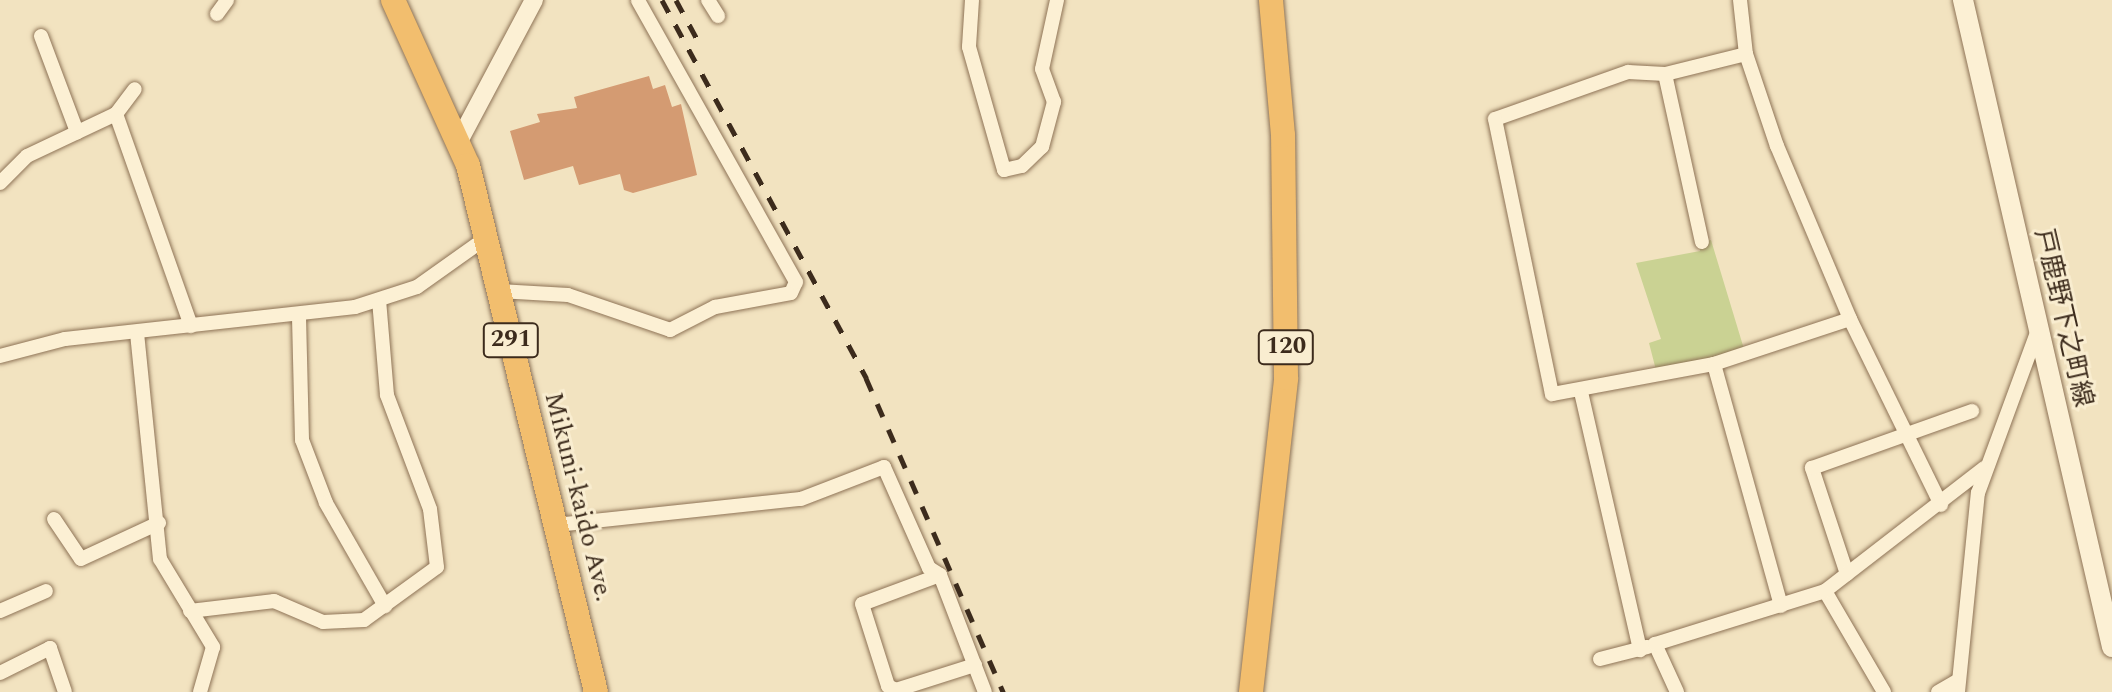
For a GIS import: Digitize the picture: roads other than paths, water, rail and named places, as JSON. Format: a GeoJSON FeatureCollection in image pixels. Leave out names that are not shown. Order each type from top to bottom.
{"type":"FeatureCollection","features":[{"type":"Feature","properties":{"kind":"highway","name":"Mikuni-kaido Ave."},"geometry":{"type":"LineString","coordinates":[[393,0],[459,141],[486,238],[596,692]]}},
{"type":"Feature","properties":{"kind":"highway","name":"120"},"geometry":{"type":"LineString","coordinates":[[1251,692],[1286,378],[1283,135],[1271,0]]}},
{"type":"Feature","properties":{"kind":"main road","name":"戸鹿野下之町線"},"geometry":{"type":"LineString","coordinates":[[1963,0],[2038,330],[2107,606],[2112,647]]}},
{"type":"Feature","properties":{"kind":"street"},"geometry":{"type":"LineString","coordinates":[[217,14],[227,0]]}},
{"type":"Feature","properties":{"kind":"street"},"geometry":{"type":"LineString","coordinates":[[459,141],[534,0]]}},
{"type":"Feature","properties":{"kind":"street"},"geometry":{"type":"LineString","coordinates":[[499,291],[568,295],[670,330],[715,307],[791,293],[796,282],[638,0]]}},
{"type":"Feature","properties":{"kind":"street"},"geometry":{"type":"LineString","coordinates":[[708,0],[718,16]]}},
{"type":"Feature","properties":{"kind":"street"},"geometry":{"type":"LineString","coordinates":[[972,0],[969,47],[1004,170],[1022,166],[1042,147],[1054,102],[1042,69],[1057,0]]}},
{"type":"Feature","properties":{"kind":"street"},"geometry":{"type":"LineString","coordinates":[[1740,0],[1746,54],[1777,146],[1850,319],[1941,505]]}},
{"type":"Feature","properties":{"kind":"street"},"geometry":{"type":"LineString","coordinates":[[41,36],[77,132]]}},
{"type":"Feature","properties":{"kind":"street"},"geometry":{"type":"LineString","coordinates":[[1746,54],[1665,74],[1628,72],[1495,119],[1552,394],[1581,392],[1714,364],[1850,319]]}},
{"type":"Feature","properties":{"kind":"street"},"geometry":{"type":"LineString","coordinates":[[1665,74],[1702,242]]}},
{"type":"Feature","properties":{"kind":"street"},"geometry":{"type":"LineString","coordinates":[[0,183],[27,156],[116,114],[135,89]]}},
{"type":"Feature","properties":{"kind":"street"},"geometry":{"type":"LineString","coordinates":[[116,114],[191,326]]}},
{"type":"Feature","properties":{"kind":"street"},"geometry":{"type":"LineString","coordinates":[[0,356],[65,339],[299,317],[379,300],[417,287],[486,238]]}},
{"type":"Feature","properties":{"kind":"street"},"geometry":{"type":"LineString","coordinates":[[190,611],[274,601],[323,622],[364,620],[430,575],[439,555],[430,509],[387,395],[379,300]]}},
{"type":"Feature","properties":{"kind":"street"},"geometry":{"type":"LineString","coordinates":[[299,317],[302,440],[326,503],[385,606]]}},
{"type":"Feature","properties":{"kind":"street"},"geometry":{"type":"LineString","coordinates":[[1938,692],[1958,686],[1984,468],[2038,330]]}},
{"type":"Feature","properties":{"kind":"street"},"geometry":{"type":"LineString","coordinates":[[137,333],[159,523],[160,559],[213,647],[200,692]]}},
{"type":"Feature","properties":{"kind":"street"},"geometry":{"type":"LineString","coordinates":[[1714,364],[1781,606]]}},
{"type":"Feature","properties":{"kind":"street"},"geometry":{"type":"LineString","coordinates":[[1581,392],[1648,647],[1677,692]]}},
{"type":"Feature","properties":{"kind":"street"},"geometry":{"type":"LineString","coordinates":[[1847,574],[1812,468],[1904,431],[1972,411]]}},
{"type":"Feature","properties":{"kind":"street"},"geometry":{"type":"LineString","coordinates":[[556,525],[801,499],[884,467],[929,568],[940,575],[985,692]]}},
{"type":"Feature","properties":{"kind":"street"},"geometry":{"type":"LineString","coordinates":[[1600,659],[1825,591],[1941,505],[1984,468]]}},
{"type":"Feature","properties":{"kind":"street"},"geometry":{"type":"LineString","coordinates":[[54,519],[81,559],[159,523]]}},
{"type":"Feature","properties":{"kind":"street"},"geometry":{"type":"LineString","coordinates":[[940,575],[862,604],[888,686],[896,690],[975,665]]}},
{"type":"Feature","properties":{"kind":"street"},"geometry":{"type":"LineString","coordinates":[[0,611],[46,591]]}},
{"type":"Feature","properties":{"kind":"street"},"geometry":{"type":"LineString","coordinates":[[1825,591],[1884,692]]}},
{"type":"Feature","properties":{"kind":"street"},"geometry":{"type":"LineString","coordinates":[[0,673],[50,648],[65,692]]}},
{"type":"Feature","properties":{"kind":"railway"},"geometry":{"type":"LineString","coordinates":[[662,0],[866,378],[1003,692]]}},
{"type":"Feature","properties":{"kind":"railway"},"geometry":{"type":"LineString","coordinates":[[676,0],[697,39]]}}]}
